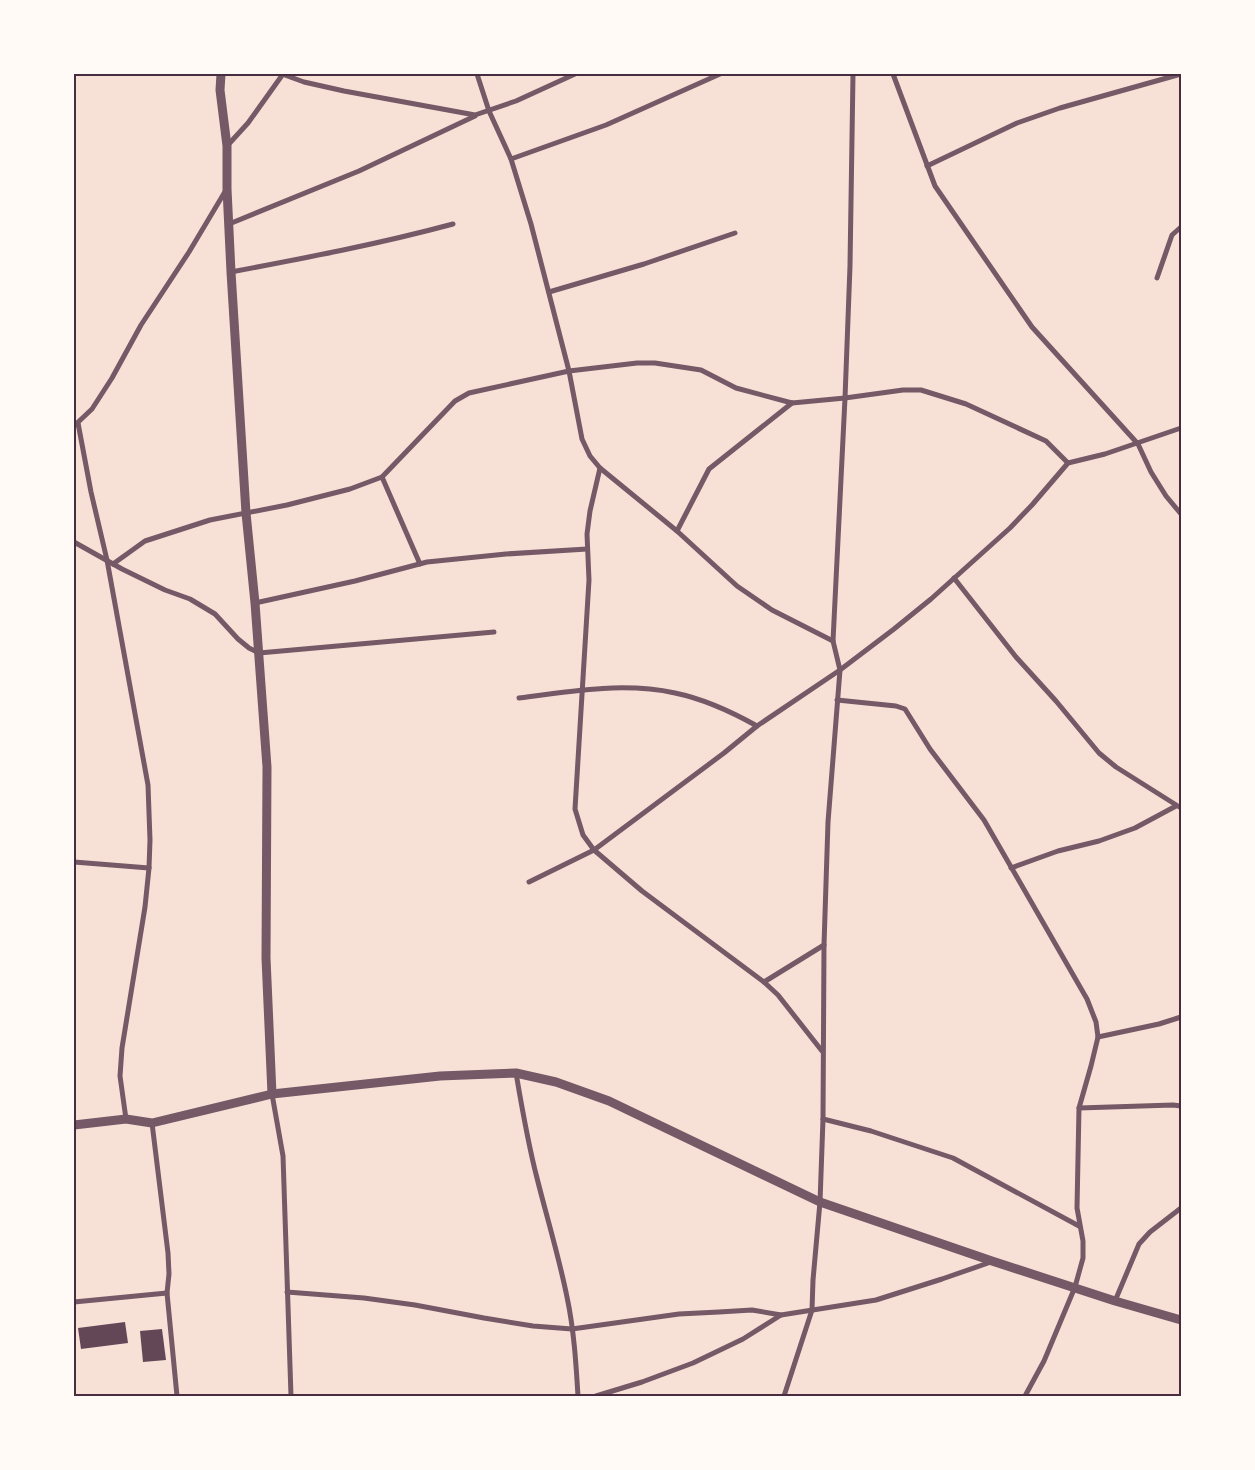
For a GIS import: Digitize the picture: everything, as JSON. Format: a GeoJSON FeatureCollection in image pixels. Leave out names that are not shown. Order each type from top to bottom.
{"type":"FeatureCollection","features":[{"type":"Feature","properties":{"kind":"street"},"geometry":{"type":"LineString","coordinates":[[221,74],[220,90],[227,146],[228,224],[246,513],[255,603],[267,767],[266,958],[272,1094],[283,1156],[292,1396]]}},
{"type":"Feature","properties":{"kind":"street"},"geometry":{"type":"LineString","coordinates":[[227,146],[248,123],[282,74],[304,82],[344,91],[475,115]]}},
{"type":"Feature","properties":{"kind":"street"},"geometry":{"type":"LineString","coordinates":[[477,74],[489,111],[511,159],[549,292],[569,371],[582,439],[590,456],[600,468],[677,531],[730,580],[757,601],[832,641]]}},
{"type":"Feature","properties":{"kind":"street"},"geometry":{"type":"LineString","coordinates":[[228,224],[359,171],[475,115],[489,111],[576,74]]}},
{"type":"Feature","properties":{"kind":"street"},"geometry":{"type":"LineString","coordinates":[[511,159],[606,124],[720,74]]}},
{"type":"Feature","properties":{"kind":"street"},"geometry":{"type":"LineString","coordinates":[[784,1396],[812,1310],[820,1202],[828,822],[840,670],[832,641],[846,398],[853,74]]}},
{"type":"Feature","properties":{"kind":"street"},"geometry":{"type":"LineString","coordinates":[[893,74],[935,186],[1032,326],[1138,444],[1151,472],[1166,496],[1181,514]]}},
{"type":"Feature","properties":{"kind":"street"},"geometry":{"type":"LineString","coordinates":[[927,166],[1017,123],[1060,108],[1181,74]]}},
{"type":"Feature","properties":{"kind":"street"},"geometry":{"type":"LineString","coordinates":[[126,1119],[120,1076],[122,1048],[136,965],[149,868],[148,785],[106,560],[76,424],[92,409],[112,378],[141,325],[189,252],[227,189]]}},
{"type":"Feature","properties":{"kind":"street"},"geometry":{"type":"LineString","coordinates":[[231,272],[320,256],[453,224]]}},
{"type":"Feature","properties":{"kind":"street"},"geometry":{"type":"LineString","coordinates":[[1157,278],[1172,235],[1181,227]]}},
{"type":"Feature","properties":{"kind":"street"},"geometry":{"type":"LineString","coordinates":[[549,292],[644,264],[735,233]]}},
{"type":"Feature","properties":{"kind":"street"},"geometry":{"type":"LineString","coordinates":[[113,564],[145,541],[210,520],[350,488],[382,477],[455,401],[469,393],[569,371],[637,363],[690,367],[758,396],[792,403],[903,390],[921,390],[966,404],[1046,441],[1068,463]]}},
{"type":"Feature","properties":{"kind":"street"},"geometry":{"type":"LineString","coordinates":[[677,531],[709,469],[792,403]]}},
{"type":"Feature","properties":{"kind":"street"},"geometry":{"type":"LineString","coordinates":[[529,882],[594,850],[724,753],[757,726],[840,670],[894,629],[954,578],[1027,511],[1068,463],[1138,444],[1181,428]]}},
{"type":"Feature","properties":{"kind":"street"},"geometry":{"type":"LineString","coordinates":[[600,468],[590,511],[586,549],[589,580],[575,809],[583,835],[594,850],[642,891],[764,982],[778,995],[822,1051]]}},
{"type":"Feature","properties":{"kind":"street"},"geometry":{"type":"LineString","coordinates":[[382,477],[420,564]]}},
{"type":"Feature","properties":{"kind":"street"},"geometry":{"type":"LineString","coordinates":[[74,542],[165,590],[190,599],[215,614],[238,638],[259,653],[494,632]]}},
{"type":"Feature","properties":{"kind":"street"},"geometry":{"type":"LineString","coordinates":[[255,603],[355,581],[420,564],[506,554],[586,549]]}},
{"type":"Feature","properties":{"kind":"street"},"geometry":{"type":"LineString","coordinates":[[954,578],[1016,657],[1099,753],[1116,767],[1179,807]]}},
{"type":"Feature","properties":{"kind":"street"},"geometry":{"type":"LineString","coordinates":[[519,698],[582,689],[620,687],[675,693],[707,703],[757,726]]}},
{"type":"Feature","properties":{"kind":"street"},"geometry":{"type":"LineString","coordinates":[[837,700],[896,706],[905,709],[930,749],[984,820],[1087,999],[1096,1022],[1098,1037],[1092,1066],[1079,1108],[1076,1174],[1077,1208],[1083,1241],[1083,1258],[1075,1287],[1044,1361],[1025,1396]]}},
{"type":"Feature","properties":{"kind":"street"},"geometry":{"type":"LineString","coordinates":[[1011,868],[1058,851],[1099,841],[1135,828],[1179,807]]}},
{"type":"Feature","properties":{"kind":"street"},"geometry":{"type":"LineString","coordinates":[[74,862],[149,868]]}},
{"type":"Feature","properties":{"kind":"street"},"geometry":{"type":"LineString","coordinates":[[764,982],[824,945]]}},
{"type":"Feature","properties":{"kind":"street"},"geometry":{"type":"LineString","coordinates":[[1098,1037],[1159,1024],[1181,1017]]}},
{"type":"Feature","properties":{"kind":"street"},"geometry":{"type":"LineString","coordinates":[[516,1073],[524,1124],[537,1179],[552,1228],[567,1298],[572,1329],[578,1396]]}},
{"type":"Feature","properties":{"kind":"street"},"geometry":{"type":"LineString","coordinates":[[74,1125],[126,1119],[152,1124],[272,1094],[440,1076],[516,1073],[556,1082],[610,1101],[820,1202],[992,1261],[1181,1320]]}},
{"type":"Feature","properties":{"kind":"street"},"geometry":{"type":"LineString","coordinates":[[1079,1108],[1181,1106]]}},
{"type":"Feature","properties":{"kind":"street"},"geometry":{"type":"LineString","coordinates":[[823,1119],[871,1131],[953,1158],[1023,1194],[1079,1226]]}},
{"type":"Feature","properties":{"kind":"street"},"geometry":{"type":"LineString","coordinates":[[152,1124],[168,1253],[169,1274],[167,1293],[177,1396]]}},
{"type":"Feature","properties":{"kind":"street"},"geometry":{"type":"LineString","coordinates":[[1116,1301],[1139,1244],[1150,1232],[1181,1208]]}},
{"type":"Feature","properties":{"kind":"street"},"geometry":{"type":"LineString","coordinates":[[287,1292],[364,1298],[415,1305],[494,1320],[572,1329],[679,1314],[752,1310],[781,1315],[876,1300],[992,1261]]}},
{"type":"Feature","properties":{"kind":"street"},"geometry":{"type":"LineString","coordinates":[[74,1302],[167,1293]]}},
{"type":"Feature","properties":{"kind":"street"},"geometry":{"type":"LineString","coordinates":[[596,1396],[642,1382],[693,1363],[743,1339],[781,1315]]}},
{"type":"Feature","properties":{"kind":"building"},"geometry":{"type":"Polygon","coordinates":[[[125,1322],[128,1343],[81,1349],[78,1328],[125,1322]]]}},
{"type":"Feature","properties":{"kind":"building"},"geometry":{"type":"Polygon","coordinates":[[[162,1329],[166,1360],[143,1362],[140,1331],[162,1329]]]}}]}
